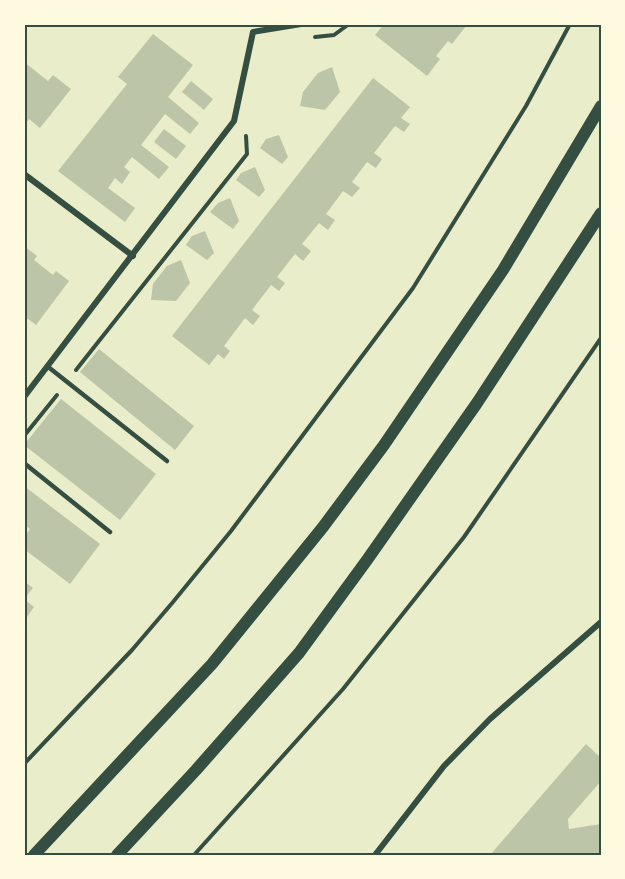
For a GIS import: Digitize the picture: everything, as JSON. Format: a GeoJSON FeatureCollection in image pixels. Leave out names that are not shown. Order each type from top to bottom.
{"type":"FeatureCollection","features":[{"type":"Feature","properties":{"kind":"main road"},"geometry":{"type":"LineString","coordinates":[[34,855],[212,664],[323,527],[384,445],[503,270],[601,106]]}},
{"type":"Feature","properties":{"kind":"main road"},"geometry":{"type":"LineString","coordinates":[[117,855],[299,653],[368,561],[477,403],[601,213]]}},
{"type":"Feature","properties":{"kind":"street"},"geometry":{"type":"LineString","coordinates":[[24,397],[234,121],[253,32],[250,24]]}},
{"type":"Feature","properties":{"kind":"street"},"geometry":{"type":"LineString","coordinates":[[253,32],[301,24]]}},
{"type":"Feature","properties":{"kind":"street"},"geometry":{"type":"LineString","coordinates":[[24,174],[133,256]]}},
{"type":"Feature","properties":{"kind":"street"},"geometry":{"type":"LineString","coordinates":[[375,855],[444,766],[490,719],[601,622]]}},
{"type":"Feature","properties":{"kind":"lane"},"geometry":{"type":"LineString","coordinates":[[47,366],[167,461]]}},
{"type":"Feature","properties":{"kind":"lane"},"geometry":{"type":"LineString","coordinates":[[24,463],[111,532]]}},
{"type":"Feature","properties":{"kind":"path"},"geometry":{"type":"LineString","coordinates":[[24,764],[132,650],[173,602],[231,531],[413,288],[526,106],[570,24]]}},
{"type":"Feature","properties":{"kind":"path"},"geometry":{"type":"LineString","coordinates":[[194,855],[343,689],[464,537],[601,338]]}},
{"type":"Feature","properties":{"kind":"building"},"geometry":{"type":"Polygon","coordinates":[[[384,24],[463,24],[466,26],[452,44],[448,41],[436,56],[440,59],[427,76],[375,35],[384,24]]]}},
{"type":"Feature","properties":{"kind":"building"},"geometry":{"type":"Polygon","coordinates":[[[153,34],[193,65],[168,97],[199,123],[190,134],[165,114],[141,145],[169,167],[159,179],[132,157],[124,167],[130,172],[122,184],[115,178],[108,188],[135,208],[125,222],[58,171],[127,84],[118,77],[153,34]]]}},
{"type":"Feature","properties":{"kind":"building"},"geometry":{"type":"Polygon","coordinates":[[[24,62],[48,81],[53,75],[71,89],[40,128],[29,119],[24,126],[24,62]]]}},
{"type":"Feature","properties":{"kind":"building"},"geometry":{"type":"Polygon","coordinates":[[[332,67],[340,92],[325,110],[300,106],[303,92],[318,73],[332,67]]]}},
{"type":"Feature","properties":{"kind":"building"},"geometry":{"type":"Polygon","coordinates":[[[373,78],[410,107],[401,118],[410,124],[404,132],[395,126],[374,153],[382,159],[376,168],[367,162],[352,182],[360,188],[352,197],[343,191],[326,214],[335,220],[328,230],[319,223],[302,244],[311,251],[303,261],[295,254],[277,277],[285,283],[279,291],[271,285],[252,310],[260,316],[253,325],[245,318],[224,346],[230,351],[224,359],[218,354],[209,365],[172,336],[373,78]]]}},
{"type":"Feature","properties":{"kind":"building"},"geometry":{"type":"Polygon","coordinates":[[[191,81],[213,99],[204,110],[182,92],[191,81]]]}},
{"type":"Feature","properties":{"kind":"building"},"geometry":{"type":"Polygon","coordinates":[[[164,129],[186,146],[176,159],[154,142],[164,129]]]}},
{"type":"Feature","properties":{"kind":"building"},"geometry":{"type":"Polygon","coordinates":[[[279,135],[288,157],[282,164],[260,148],[266,139],[279,135]]]}},
{"type":"Feature","properties":{"kind":"building"},"geometry":{"type":"Polygon","coordinates":[[[255,167],[265,190],[259,197],[236,180],[241,173],[255,167]]]}},
{"type":"Feature","properties":{"kind":"building"},"geometry":{"type":"Polygon","coordinates":[[[230,198],[239,221],[233,229],[210,212],[218,203],[230,198]]]}},
{"type":"Feature","properties":{"kind":"building"},"geometry":{"type":"Polygon","coordinates":[[[205,231],[214,253],[207,260],[186,245],[192,236],[205,231]]]}},
{"type":"Feature","properties":{"kind":"building"},"geometry":{"type":"Polygon","coordinates":[[[24,246],[37,256],[34,260],[53,275],[56,271],[69,281],[36,325],[24,316],[24,246]]]}},
{"type":"Feature","properties":{"kind":"building"},"geometry":{"type":"Polygon","coordinates":[[[181,260],[190,283],[176,301],[151,300],[153,284],[167,266],[181,260]]]}},
{"type":"Feature","properties":{"kind":"building"},"geometry":{"type":"Polygon","coordinates":[[[99,349],[194,426],[175,450],[80,372],[99,349]]]}},
{"type":"Feature","properties":{"kind":"building"},"geometry":{"type":"Polygon","coordinates":[[[61,399],[156,474],[120,520],[24,445],[61,399]]]}},
{"type":"Feature","properties":{"kind":"building"},"geometry":{"type":"Polygon","coordinates":[[[24,486],[100,544],[70,584],[24,549],[24,537],[30,529],[24,524],[24,486]]]}},
{"type":"Feature","properties":{"kind":"building"},"geometry":{"type":"Polygon","coordinates":[[[24,581],[33,588],[24,599],[24,581]]]}},
{"type":"Feature","properties":{"kind":"building"},"geometry":{"type":"Polygon","coordinates":[[[24,599],[34,607],[27,617],[24,614],[24,599]]]}},
{"type":"Feature","properties":{"kind":"building"},"geometry":{"type":"Polygon","coordinates":[[[586,744],[601,758],[601,781],[568,819],[569,829],[601,824],[601,855],[490,855],[586,744]]]}}]}
